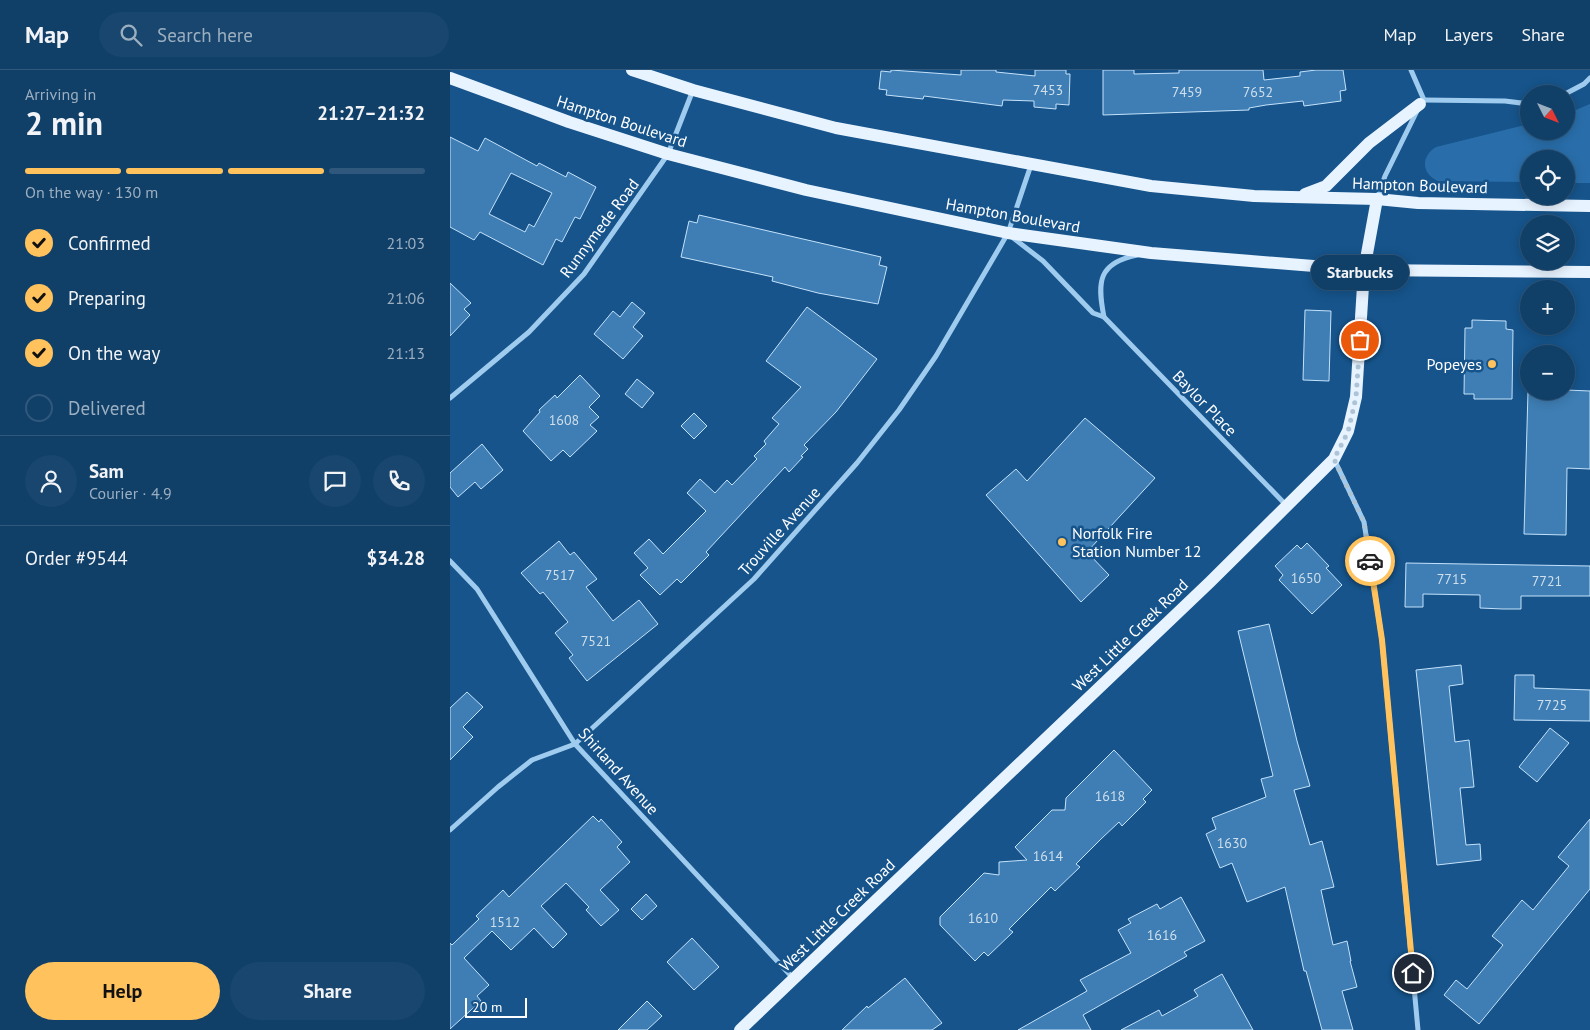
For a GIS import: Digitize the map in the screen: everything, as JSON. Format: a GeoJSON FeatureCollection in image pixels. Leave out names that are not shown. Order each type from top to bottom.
{"type":"FeatureCollection","features":[{"type":"Feature","properties":{"kind":"main road","name":"Hampton Boulevard"},"geometry":{"type":"LineString","coordinates":[[632,70],[693,90],[836,128],[1152,186],[1254,196],[1377,199],[1418,204],[1590,206]]}},
{"type":"Feature","properties":{"kind":"main road","name":"Hampton Boulevard"},"geometry":{"type":"LineString","coordinates":[[450,78],[569,122],[668,154],[806,190],[1008,233],[1151,253],[1364,270],[1590,272]]}},
{"type":"Feature","properties":{"kind":"main road"},"geometry":{"type":"LineString","coordinates":[[1294,197],[1326,186],[1369,143],[1422,102]]}},
{"type":"Feature","properties":{"kind":"main road","name":"West Little Creek Road"},"geometry":{"type":"LineString","coordinates":[[740,1030],[1334,459],[1348,432],[1356,397],[1364,270],[1377,199]]}},
{"type":"Feature","properties":{"kind":"street"},"geometry":{"type":"LineString","coordinates":[[1410,70],[1422,102],[1505,101],[1520,103]]}},
{"type":"Feature","properties":{"kind":"street"},"geometry":{"type":"LineString","coordinates":[[1575,88],[1590,78]]}},
{"type":"Feature","properties":{"kind":"street","name":"Runnymede Road"},"geometry":{"type":"LineString","coordinates":[[450,398],[529,332],[584,274],[668,154],[693,90]]}},
{"type":"Feature","properties":{"kind":"street","name":"West Little Creek Road"},"geometry":{"type":"LineString","coordinates":[[1377,199],[1384,176],[1422,102]]}},
{"type":"Feature","properties":{"kind":"street","name":"Trouville Avenue"},"geometry":{"type":"LineString","coordinates":[[450,830],[498,787],[532,760],[575,744],[754,578],[857,463],[899,410],[936,356],[1008,233],[1031,165]]}},
{"type":"Feature","properties":{"kind":"street","name":"Baylor Place"},"geometry":{"type":"LineString","coordinates":[[1008,233],[1043,261],[1093,313],[1104,317],[1287,506]]}},
{"type":"Feature","properties":{"kind":"street"},"geometry":{"type":"LineString","coordinates":[[1104,317],[1100,295],[1104,272],[1112,263],[1122,258],[1151,253]]}},
{"type":"Feature","properties":{"kind":"street"},"geometry":{"type":"LineString","coordinates":[[1334,459],[1364,522],[1382,640],[1418,1030]]}},
{"type":"Feature","properties":{"kind":"street","name":"Shirland Avenue"},"geometry":{"type":"LineString","coordinates":[[450,561],[477,589],[575,744],[793,979]]}},
{"type":"Feature","properties":{"kind":"shaded area"},"geometry":{"type":"Polygon","coordinates":[[[1590,104],[1590,183],[1575,183],[1575,150],[1520,150],[1520,182],[1438,181],[1426,170],[1425,160],[1436,147],[1520,126],[1520,140],[1575,140],[1575,110],[1590,104]]]}},
{"type":"Feature","properties":{"kind":"building"},"geometry":{"type":"Polygon","coordinates":[[[891,70],[961,75],[961,70],[996,70],[996,72],[1035,76],[1035,70],[1066,70],[1066,74],[1070,74],[1069,105],[1056,104],[1056,109],[1034,107],[1034,101],[1003,100],[1002,106],[924,96],[923,99],[886,95],[887,90],[879,89],[881,71],[891,72],[891,70]]]}},
{"type":"Feature","properties":{"kind":"building"},"geometry":{"type":"Polygon","coordinates":[[[1103,70],[1134,70],[1134,74],[1179,73],[1179,70],[1263,70],[1264,80],[1300,76],[1300,72],[1343,70],[1346,90],[1340,91],[1341,101],[1304,106],[1303,101],[1266,105],[1249,108],[1249,110],[1103,115],[1103,70]]]}},
{"type":"Feature","properties":{"kind":"building"},"geometry":{"type":"Polygon","coordinates":[[[450,137],[478,151],[485,138],[537,166],[539,163],[566,177],[568,172],[596,187],[580,219],[575,217],[562,242],[556,239],[543,265],[480,232],[474,240],[450,227],[450,137]],[[511,173],[489,214],[525,232],[529,224],[534,227],[552,193],[511,173]]]}},
{"type":"Feature","properties":{"kind":"building"},"geometry":{"type":"Polygon","coordinates":[[[699,215],[881,257],[879,265],[887,267],[878,304],[818,293],[772,281],[773,277],[681,257],[689,221],[697,223],[699,215]]]}},
{"type":"Feature","properties":{"kind":"building"},"geometry":{"type":"Polygon","coordinates":[[[450,283],[471,303],[464,309],[470,315],[450,336],[450,283]]]}},
{"type":"Feature","properties":{"kind":"building"},"geometry":{"type":"Polygon","coordinates":[[[632,302],[645,313],[633,327],[643,336],[623,359],[594,334],[613,311],[620,317],[632,302]]]}},
{"type":"Feature","properties":{"kind":"building"},"geometry":{"type":"Polygon","coordinates":[[[807,307],[877,359],[836,412],[804,445],[808,449],[801,456],[803,457],[789,472],[785,467],[706,552],[709,555],[681,583],[677,579],[660,595],[640,575],[648,568],[634,553],[649,539],[663,554],[706,511],[687,493],[700,479],[715,493],[727,480],[732,485],[757,459],[754,456],[766,444],[764,441],[779,424],[772,418],[801,387],[766,361],[807,307]]]}},
{"type":"Feature","properties":{"kind":"building"},"geometry":{"type":"Polygon","coordinates":[[[1305,310],[1331,311],[1329,381],[1303,380],[1305,310]]]}},
{"type":"Feature","properties":{"kind":"building"},"geometry":{"type":"Polygon","coordinates":[[[1472,320],[1506,321],[1506,329],[1513,330],[1512,399],[1474,399],[1474,394],[1464,394],[1465,328],[1472,328],[1472,320]]]}},
{"type":"Feature","properties":{"kind":"building"},"geometry":{"type":"Polygon","coordinates":[[[580,375],[600,396],[589,407],[599,417],[590,425],[597,431],[570,457],[563,450],[551,461],[523,431],[540,412],[539,410],[555,395],[557,398],[580,375]]]}},
{"type":"Feature","properties":{"kind":"building"},"geometry":{"type":"Polygon","coordinates":[[[637,379],[654,393],[642,408],[625,394],[637,379]]]}},
{"type":"Feature","properties":{"kind":"building"},"geometry":{"type":"Polygon","coordinates":[[[1575,390],[1590,391],[1590,469],[1567,468],[1566,535],[1524,534],[1528,400],[1575,400],[1575,390]]]}},
{"type":"Feature","properties":{"kind":"building"},"geometry":{"type":"Polygon","coordinates":[[[694,413],[707,426],[694,439],[681,426],[694,413]]]}},
{"type":"Feature","properties":{"kind":"building"},"geometry":{"type":"Polygon","coordinates":[[[1085,418],[1155,478],[1087,552],[1109,575],[1081,602],[986,495],[1016,469],[1027,481],[1085,418]]]}},
{"type":"Feature","properties":{"kind":"building"},"geometry":{"type":"Polygon","coordinates":[[[482,444],[503,470],[481,489],[475,482],[458,497],[450,487],[450,473],[482,444]]]}},
{"type":"Feature","properties":{"kind":"building"},"geometry":{"type":"Polygon","coordinates":[[[559,541],[570,555],[574,552],[597,579],[586,587],[613,621],[639,600],[658,624],[587,681],[569,658],[573,655],[555,633],[568,622],[543,592],[540,594],[521,573],[559,541]]]}},
{"type":"Feature","properties":{"kind":"building"},"geometry":{"type":"Polygon","coordinates":[[[1307,543],[1329,566],[1326,568],[1342,585],[1312,614],[1279,580],[1283,575],[1275,566],[1297,545],[1301,549],[1307,543]]]}},
{"type":"Feature","properties":{"kind":"building"},"geometry":{"type":"Polygon","coordinates":[[[1406,563],[1590,566],[1590,596],[1521,596],[1521,609],[1503,609],[1480,608],[1480,595],[1423,594],[1423,607],[1405,607],[1406,563]]]}},
{"type":"Feature","properties":{"kind":"building"},"geometry":{"type":"Polygon","coordinates":[[[1269,624],[1297,741],[1310,786],[1294,790],[1310,845],[1322,841],[1334,887],[1321,890],[1333,945],[1347,941],[1357,987],[1342,991],[1353,1030],[1322,1030],[1306,971],[1304,971],[1285,887],[1247,902],[1232,863],[1220,868],[1206,834],[1216,829],[1212,818],[1266,797],[1261,779],[1273,776],[1238,631],[1269,624]]]}},
{"type":"Feature","properties":{"kind":"building"},"geometry":{"type":"Polygon","coordinates":[[[1461,665],[1463,684],[1449,686],[1455,742],[1469,740],[1474,787],[1460,788],[1466,845],[1480,844],[1481,860],[1437,865],[1416,670],[1461,665]]]}},
{"type":"Feature","properties":{"kind":"building"},"geometry":{"type":"Polygon","coordinates":[[[1515,675],[1534,675],[1534,688],[1590,690],[1590,721],[1514,720],[1515,675]]]}},
{"type":"Feature","properties":{"kind":"building"},"geometry":{"type":"Polygon","coordinates":[[[467,692],[483,707],[463,727],[473,737],[450,760],[450,708],[467,692]]]}},
{"type":"Feature","properties":{"kind":"building"},"geometry":{"type":"Polygon","coordinates":[[[1550,728],[1569,743],[1537,782],[1519,767],[1550,728]]]}},
{"type":"Feature","properties":{"kind":"building"},"geometry":{"type":"Polygon","coordinates":[[[1114,750],[1152,790],[1143,799],[1146,802],[1122,826],[1119,822],[1101,839],[1076,864],[1080,867],[1055,891],[1051,887],[1009,929],[1013,932],[988,956],[984,952],[975,961],[940,925],[940,917],[984,873],[999,875],[999,862],[1027,860],[1015,847],[1052,810],[1065,810],[1066,798],[1114,750]]]}},
{"type":"Feature","properties":{"kind":"building"},"geometry":{"type":"Polygon","coordinates":[[[593,816],[599,822],[601,819],[622,842],[617,847],[630,862],[600,890],[619,910],[601,926],[586,910],[589,907],[566,883],[541,906],[567,934],[553,948],[534,928],[511,950],[492,931],[464,958],[489,985],[477,996],[481,1001],[450,1029],[450,943],[452,945],[479,919],[476,916],[503,890],[509,897],[593,816]]]}},
{"type":"Feature","properties":{"kind":"building"},"geometry":{"type":"Polygon","coordinates":[[[1590,819],[1590,889],[1479,1024],[1444,995],[1456,980],[1467,989],[1503,945],[1492,936],[1522,900],[1533,910],[1569,866],[1558,857],[1590,819]]]}},
{"type":"Feature","properties":{"kind":"building"},"geometry":{"type":"Polygon","coordinates":[[[646,894],[657,906],[642,920],[631,909],[646,894]]]}},
{"type":"Feature","properties":{"kind":"building"},"geometry":{"type":"Polygon","coordinates":[[[1181,897],[1205,941],[1184,952],[1187,956],[1083,1015],[1091,1030],[1018,1030],[1087,991],[1080,980],[1131,953],[1118,930],[1131,923],[1128,919],[1157,904],[1160,909],[1181,897]]]}},
{"type":"Feature","properties":{"kind":"building"},"geometry":{"type":"Polygon","coordinates":[[[692,938],[719,967],[694,990],[667,962],[692,938]]]}},
{"type":"Feature","properties":{"kind":"building"},"geometry":{"type":"Polygon","coordinates":[[[1222,974],[1253,1030],[1121,1030],[1159,1010],[1162,1016],[1198,996],[1194,990],[1222,974]]]}},
{"type":"Feature","properties":{"kind":"building"},"geometry":{"type":"Polygon","coordinates":[[[905,978],[942,1023],[932,1030],[842,1030],[867,1006],[868,1008],[905,978]]]}},
{"type":"Feature","properties":{"kind":"building"},"geometry":{"type":"Polygon","coordinates":[[[647,1001],[662,1016],[647,1030],[618,1030],[647,1001]]]}},
{"type":"Feature","properties":{"kind":"way so far"},"geometry":{"type":"LineString","coordinates":[[1360,340],[1356,397],[1348,432],[1334,459],[1364,522],[1370,561]]}},
{"type":"Feature","properties":{"kind":"place","name":"Starbucks"},"geometry":{"type":"Point","coordinates":[1360,340]}},
{"type":"Feature","properties":{"kind":"place","name":"Popeyes"},"geometry":{"type":"Point","coordinates":[1492,364]}},
{"type":"Feature","properties":{"kind":"place","name":"Norfolk Fire Station Number 12"},"geometry":{"type":"Point","coordinates":[1062,542]}},
{"type":"Feature","properties":{"kind":"route"},"geometry":{"type":"LineString","coordinates":[[1370,561],[1382,640],[1413,973]]}}]}
